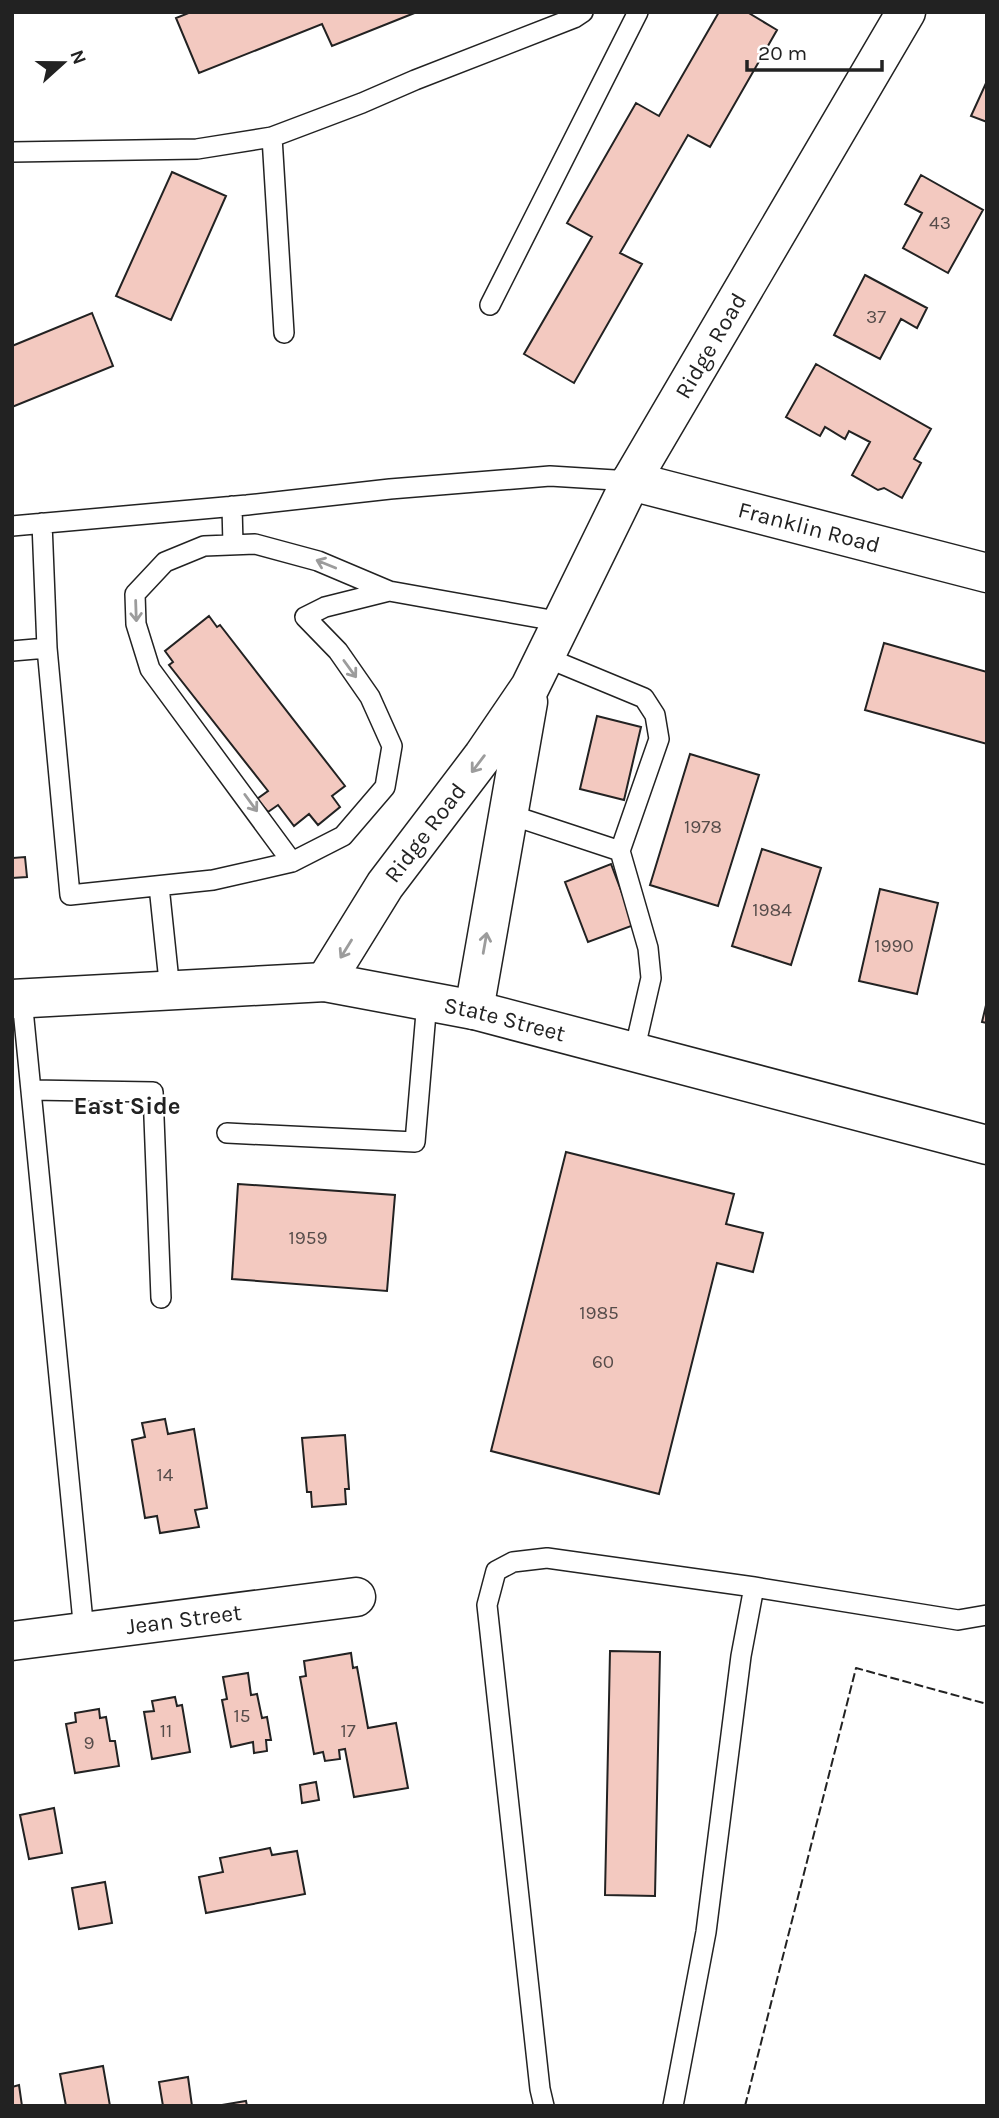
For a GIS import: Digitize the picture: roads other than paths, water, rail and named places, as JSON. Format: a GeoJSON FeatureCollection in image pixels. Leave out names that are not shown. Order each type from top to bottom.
{"type":"FeatureCollection","features":[{"type":"Feature","properties":{"kind":"street","name":"Ridge Road"},"geometry":{"type":"LineString","coordinates":[[325,982],[385,885],[483,756],[537,672],[631,481],[906,12]]}},
{"type":"Feature","properties":{"kind":"street","name":"Franklin Road"},"geometry":{"type":"LineString","coordinates":[[631,481],[987,573]]}},
{"type":"Feature","properties":{"kind":"street","name":"Ridge Road"},"geometry":{"type":"LineString","coordinates":[[474,1010],[508,814],[537,672]]}},
{"type":"Feature","properties":{"kind":"street","name":"State Street"},"geometry":{"type":"LineString","coordinates":[[17,999],[325,982],[474,1010],[987,1145]]}},
{"type":"Feature","properties":{"kind":"street","name":"Jean Street"},"geometry":{"type":"LineString","coordinates":[[12,1641],[356,1597]]}},
{"type":"Feature","properties":{"kind":"lane"},"geometry":{"type":"LineString","coordinates":[[12,152],[197,149],[272,137],[574,18],[583,12]]}},
{"type":"Feature","properties":{"kind":"lane"},"geometry":{"type":"LineString","coordinates":[[490,305],[638,12]]}},
{"type":"Feature","properties":{"kind":"lane"},"geometry":{"type":"LineString","coordinates":[[272,137],[284,333]]}},
{"type":"Feature","properties":{"kind":"lane"},"geometry":{"type":"LineString","coordinates":[[12,526],[550,476],[631,481]]}},
{"type":"Feature","properties":{"kind":"lane"},"geometry":{"type":"LineString","coordinates":[[232,506],[233,545]]}},
{"type":"Feature","properties":{"kind":"lane"},"geometry":{"type":"LineString","coordinates":[[42,523],[47,648],[70,895],[213,880],[292,862],[343,836],[385,787],[392,746],[370,697],[338,651],[305,617],[325,607],[388,591]]}},
{"type":"Feature","properties":{"kind":"lane"},"geometry":{"type":"LineString","coordinates":[[292,862],[150,669],[136,624],[135,594],[164,562],[204,546],[255,544],[318,561],[388,591],[562,622]]}},
{"type":"Feature","properties":{"kind":"lane"},"geometry":{"type":"LineString","coordinates":[[12,651],[47,648]]}},
{"type":"Feature","properties":{"kind":"lane"},"geometry":{"type":"LineString","coordinates":[[537,672],[643,698],[655,715],[659,739],[620,851],[648,948],[651,978],[634,1052]]}},
{"type":"Feature","properties":{"kind":"lane"},"geometry":{"type":"LineString","coordinates":[[508,814],[620,851]]}},
{"type":"Feature","properties":{"kind":"lane"},"geometry":{"type":"LineString","coordinates":[[159,886],[170,991]]}},
{"type":"Feature","properties":{"kind":"lane"},"geometry":{"type":"LineString","coordinates":[[17,999],[31,1090],[84,1632]]}},
{"type":"Feature","properties":{"kind":"lane"},"geometry":{"type":"LineString","coordinates":[[227,1133],[415,1142],[427,1001]]}},
{"type":"Feature","properties":{"kind":"lane"},"geometry":{"type":"LineString","coordinates":[[31,1090],[153,1092],[161,1298]]}},
{"type":"Feature","properties":{"kind":"lane"},"geometry":{"type":"LineString","coordinates":[[544,2106],[487,1605],[496,1571],[513,1562],[547,1558],[754,1587],[958,1620],[987,1615]]}},
{"type":"Feature","properties":{"kind":"lane"},"geometry":{"type":"LineString","coordinates":[[673,2106],[706,1932],[741,1656],[754,1587]]}},
{"type":"Feature","properties":{"kind":"district","name":"East Side"},"geometry":{"type":"Point","coordinates":[127,1106]}}]}
